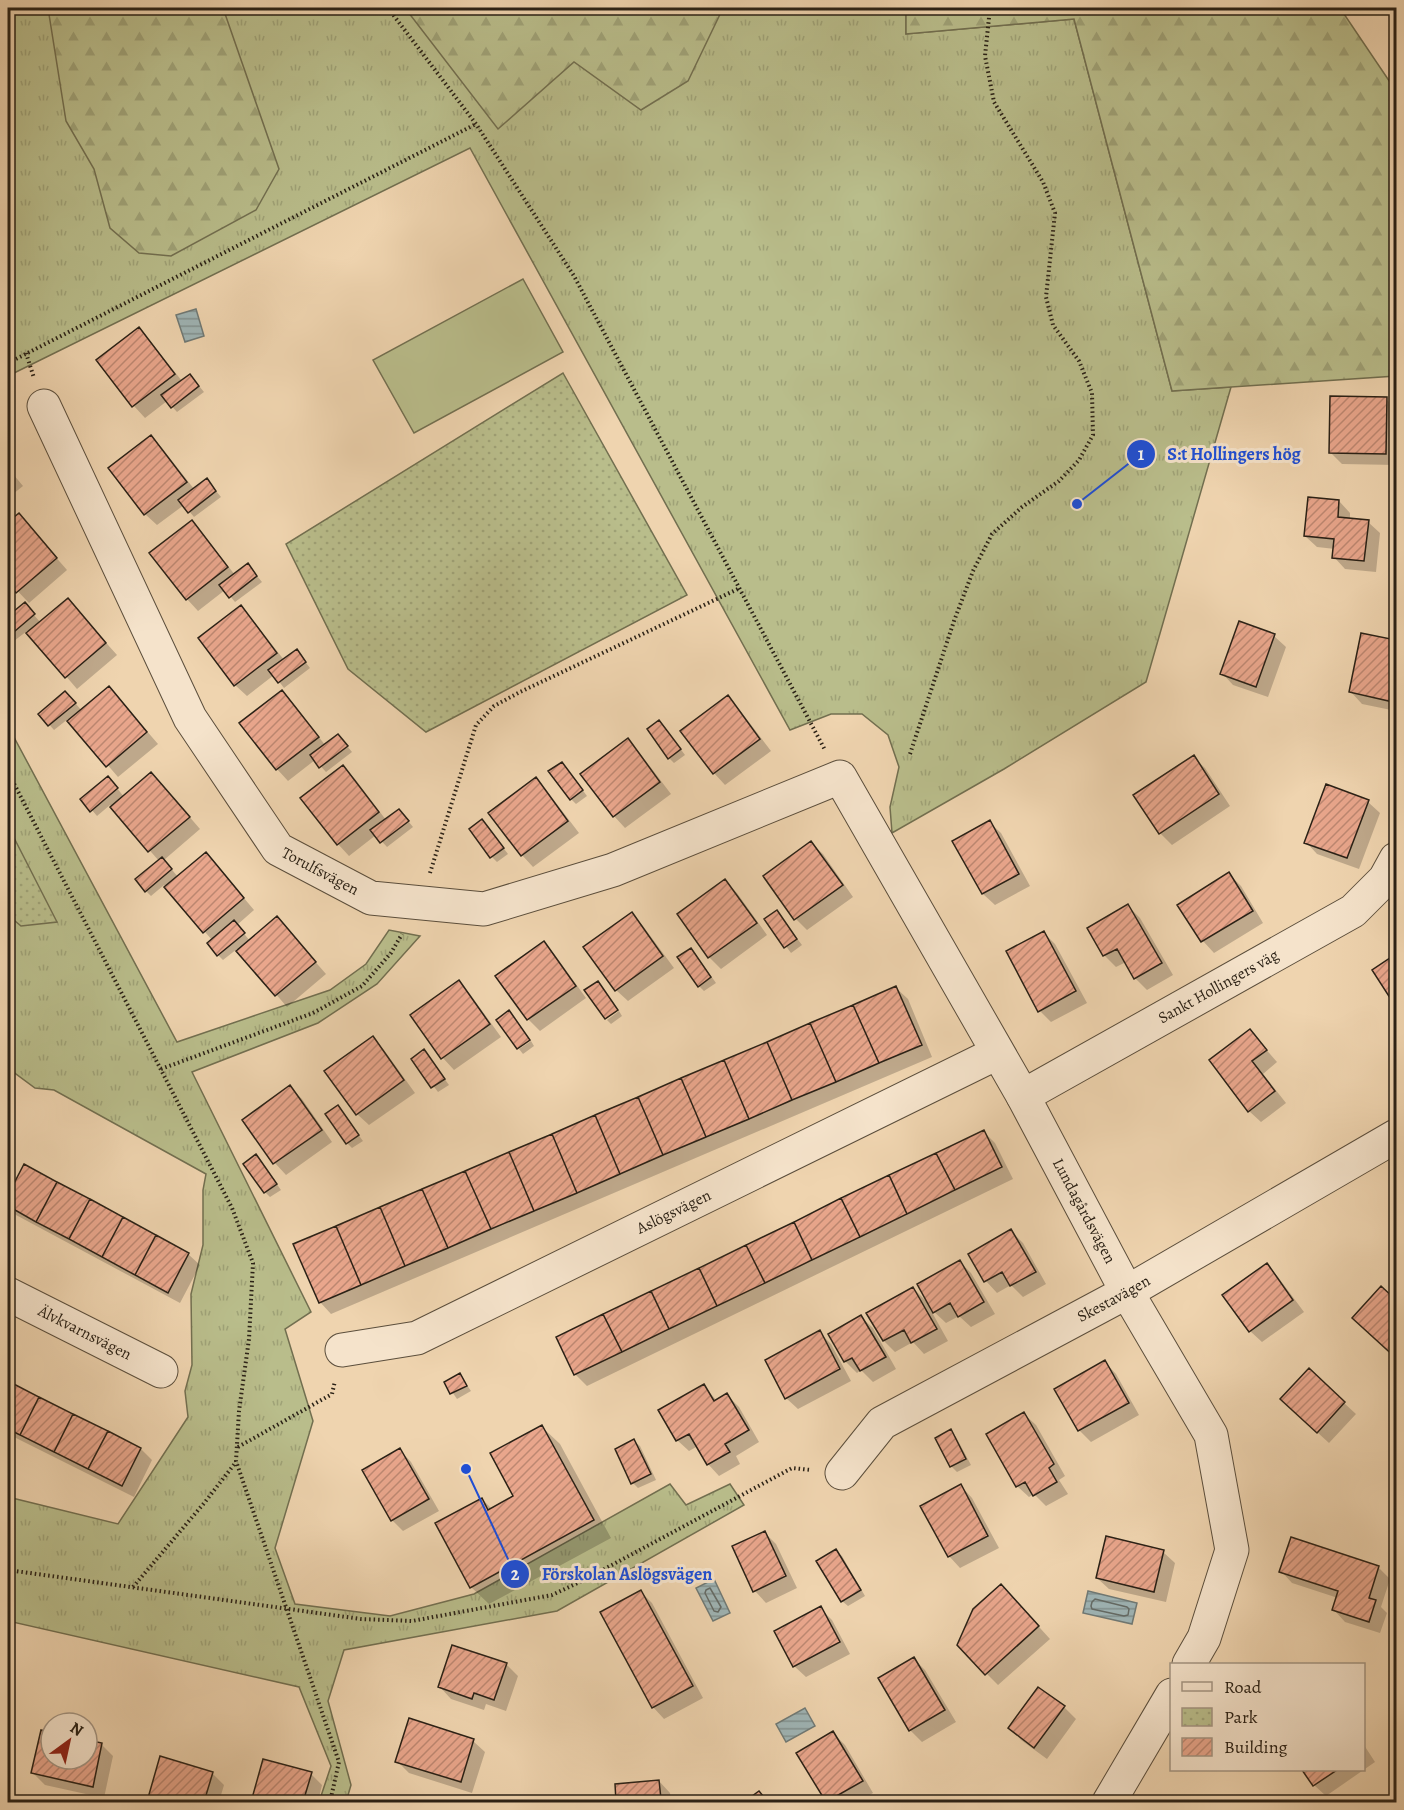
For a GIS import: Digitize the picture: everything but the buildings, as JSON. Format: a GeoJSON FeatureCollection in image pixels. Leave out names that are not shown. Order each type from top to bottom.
{"type":"FeatureCollection","features":[{"type":"Feature","properties":{"kind":"street","name":"Torulfsvägen"},"geometry":{"type":"LineString","coordinates":[[44,406],[190,718],[278,849],[371,898],[484,909],[602,874],[840,777]]}},
{"type":"Feature","properties":{"kind":"street","name":"Lundagårdsvägen"},"geometry":{"type":"LineString","coordinates":[[840,777],[1023,1096],[1127,1292],[1211,1436],[1232,1550],[1204,1638],[1190,1663]]}},
{"type":"Feature","properties":{"kind":"street","name":"Sankt Hollingers väg"},"geometry":{"type":"LineString","coordinates":[[1023,1096],[1353,911],[1385,879],[1396,859]]}},
{"type":"Feature","properties":{"kind":"street","name":"Aslögsvägen"},"geometry":{"type":"LineString","coordinates":[[342,1350],[417,1338],[997,1053]]}},
{"type":"Feature","properties":{"kind":"street","name":"Skestavägen"},"geometry":{"type":"LineString","coordinates":[[842,1473],[882,1423],[1127,1292],[1396,1136]]}},
{"type":"Feature","properties":{"kind":"street","name":"Älvkvarnsvägen"},"geometry":{"type":"LineString","coordinates":[[8,1294],[161,1371]]}},
{"type":"Feature","properties":{"kind":"street"},"geometry":{"type":"LineString","coordinates":[[1110,1803],[1170,1698]]}},
{"type":"Feature","properties":{"kind":"path"},"geometry":{"type":"LineString","coordinates":[[388,8],[476,124],[574,276],[840,777]]}},
{"type":"Feature","properties":{"kind":"path"},"geometry":{"type":"LineString","coordinates":[[910,754],[954,621],[992,534],[1022,507],[1059,481],[1079,460],[1093,435],[1092,393],[1079,361],[1053,325],[1046,297],[1055,213],[1043,182],[994,102],[985,56],[990,8]]}},
{"type":"Feature","properties":{"kind":"path"},"geometry":{"type":"LineString","coordinates":[[8,363],[476,124]]}},
{"type":"Feature","properties":{"kind":"path"},"geometry":{"type":"LineString","coordinates":[[161,1069],[313,1013],[362,986],[391,953],[420,903],[446,827],[476,725],[494,706],[740,588]]}},
{"type":"Feature","properties":{"kind":"path"},"geometry":{"type":"LineString","coordinates":[[8,772],[232,1208],[253,1263],[249,1339],[239,1412],[236,1461],[339,1762],[330,1803]]}},
{"type":"Feature","properties":{"kind":"path"},"geometry":{"type":"LineString","coordinates":[[237,1448],[332,1394],[342,1350]]}},
{"type":"Feature","properties":{"kind":"path"},"geometry":{"type":"LineString","coordinates":[[133,1587],[206,1502],[236,1461]]}},
{"type":"Feature","properties":{"kind":"path"},"geometry":{"type":"LineString","coordinates":[[8,1570],[361,1619],[412,1621],[552,1595],[792,1468],[842,1473]]}},
{"type":"Feature","properties":{"kind":"green space"},"geometry":{"type":"Polygon","coordinates":[[[8,8],[906,8],[906,34],[1074,19],[1172,391],[1231,387],[1146,682],[1004,769],[892,833],[890,807],[899,767],[888,735],[862,714],[831,714],[790,730],[470,148],[8,376],[8,8]]]}},
{"type":"Feature","properties":{"kind":"green space"},"geometry":{"type":"Polygon","coordinates":[[[48,8],[223,8],[279,169],[256,210],[171,256],[139,253],[110,228],[94,169],[66,121],[48,8]]]}},
{"type":"Feature","properties":{"kind":"green space"},"geometry":{"type":"Polygon","coordinates":[[[405,8],[723,8],[688,81],[641,110],[574,62],[498,129],[405,8]]]}},
{"type":"Feature","properties":{"kind":"green space"},"geometry":{"type":"Polygon","coordinates":[[[906,8],[1340,8],[1396,91],[1396,376],[1172,391],[1074,19],[906,34],[906,8]]]}},
{"type":"Feature","properties":{"kind":"green space"},"geometry":{"type":"Polygon","coordinates":[[[523,279],[563,352],[414,433],[373,360],[523,279]]]}},
{"type":"Feature","properties":{"kind":"green space"},"geometry":{"type":"Polygon","coordinates":[[[563,373],[687,595],[426,732],[348,669],[286,544],[563,373]]]}},
{"type":"Feature","properties":{"kind":"green space"},"geometry":{"type":"Polygon","coordinates":[[[8,726],[177,1042],[330,990],[366,964],[389,930],[420,936],[377,984],[318,1023],[192,1072],[311,1312],[285,1329],[313,1421],[275,1548],[295,1604],[390,1616],[474,1594],[670,1484],[686,1505],[730,1484],[744,1505],[557,1611],[344,1650],[328,1701],[351,1785],[346,1802],[319,1802],[331,1766],[299,1687],[8,1621],[8,1497],[118,1524],[188,1417],[185,1391],[192,1365],[191,1294],[203,1245],[203,1190],[206,1174],[54,1090],[35,1088],[8,1068],[8,726]]]}},
{"type":"Feature","properties":{"kind":"green space"},"geometry":{"type":"Polygon","coordinates":[[[8,826],[57,922],[21,926],[8,915],[8,826]]]}},
{"type":"Feature","properties":{"kind":"water"},"geometry":{"type":"Polygon","coordinates":[[[196,309],[204,336],[185,342],[176,315],[196,309]]]}},
{"type":"Feature","properties":{"kind":"water"},"geometry":{"type":"Polygon","coordinates":[[[714,1579],[730,1613],[713,1621],[696,1588],[714,1579]]]}},
{"type":"Feature","properties":{"kind":"water"},"geometry":{"type":"Polygon","coordinates":[[[1088,1591],[1137,1603],[1132,1624],[1083,1613],[1088,1591]]]}},
{"type":"Feature","properties":{"kind":"water"},"geometry":{"type":"Polygon","coordinates":[[[805,1708],[815,1726],[786,1742],[776,1724],[805,1708]]]}},
{"type":"Feature","properties":{"kind":"place","name":"S:t Hollingers hög"},"geometry":{"type":"Point","coordinates":[1077,504]}},
{"type":"Feature","properties":{"kind":"place","name":"Förskolan Aslögsvägen"},"geometry":{"type":"Point","coordinates":[466,1469]}}]}
